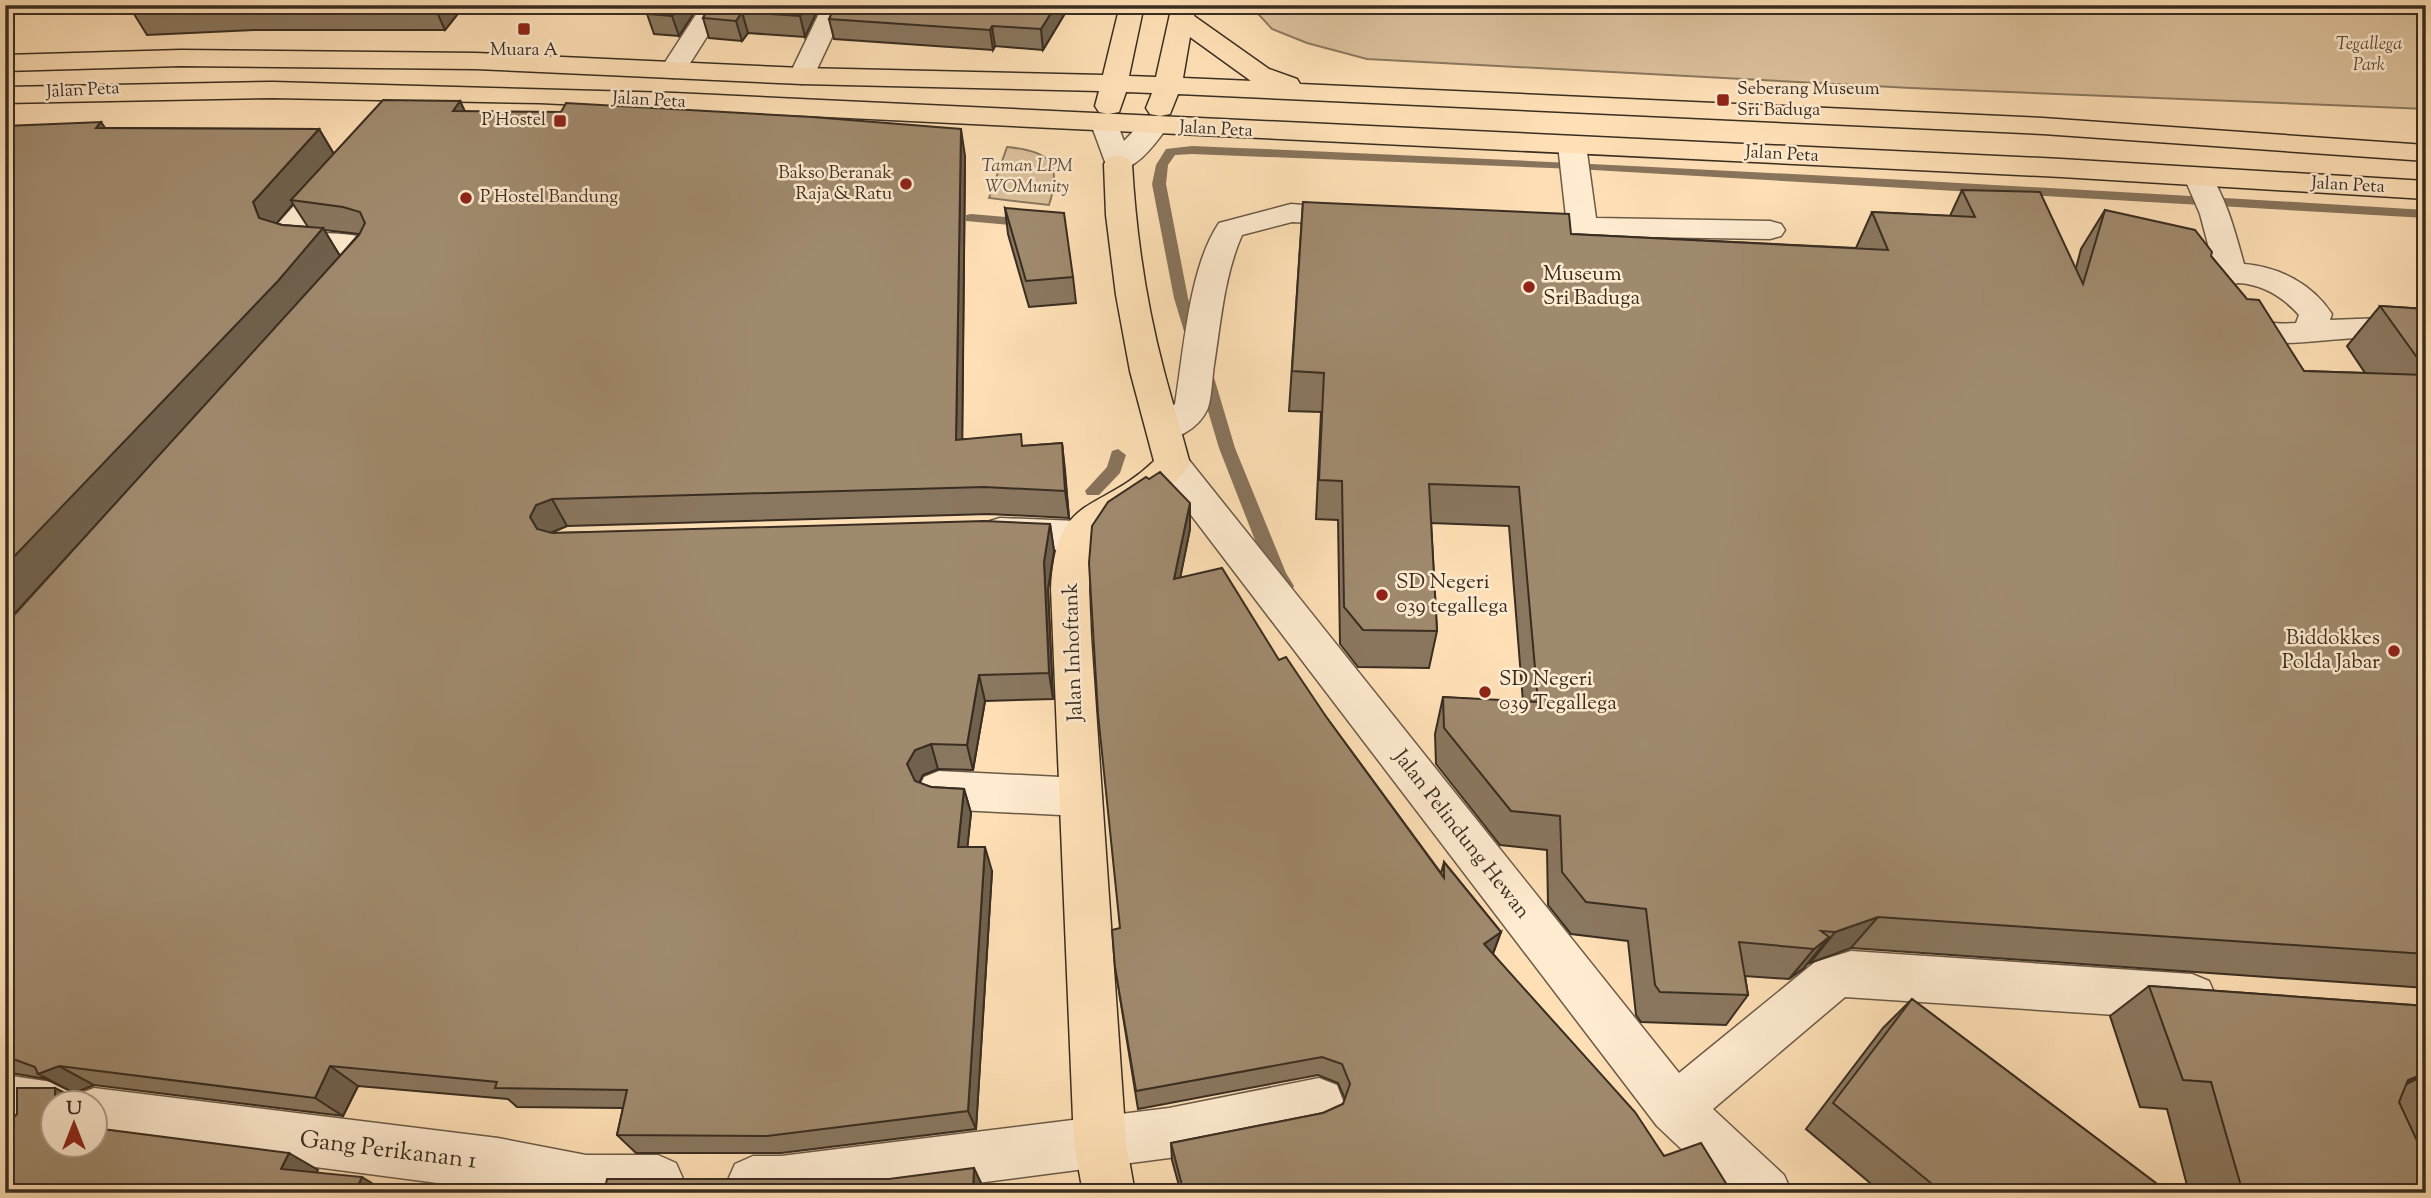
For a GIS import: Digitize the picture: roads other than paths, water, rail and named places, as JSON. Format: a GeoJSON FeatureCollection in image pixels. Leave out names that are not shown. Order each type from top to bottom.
{"type":"FeatureCollection","features":[{"type":"Feature","properties":{"kind":"main road"},"geometry":{"type":"LineString","coordinates":[[1105,124],[1132,5]]}},
{"type":"Feature","properties":{"kind":"main road"},"geometry":{"type":"LineString","coordinates":[[1154,126],[1168,85],[1182,12],[1260,75],[1312,93]]}},
{"type":"Feature","properties":{"kind":"main road","name":"Jalan Peta"},"geometry":{"type":"LineString","coordinates":[[5,64],[181,58],[463,61],[802,76],[1168,85],[2043,126],[2426,153]]}},
{"type":"Feature","properties":{"kind":"main road","name":"Jalan Peta"},"geometry":{"type":"LineString","coordinates":[[5,95],[139,89],[411,91],[2066,168],[2426,190]]}},
{"type":"Feature","properties":{"kind":"main road"},"geometry":{"type":"LineString","coordinates":[[2043,126],[2066,168]]}},
{"type":"Feature","properties":{"kind":"main road"},"geometry":{"type":"LineString","coordinates":[[1078,535],[1086,525],[1161,477],[1168,446],[1147,370],[1138,324],[1121,215],[1118,164]]}},
{"type":"Feature","properties":{"kind":"main road","name":"Jalan Inhoftank"},"geometry":{"type":"LineString","coordinates":[[1078,535],[1073,548],[1071,620],[1100,1143],[1109,1193]]}},
{"type":"Feature","properties":{"kind":"street"},"geometry":{"type":"LineString","coordinates":[[673,70],[715,5]]}},
{"type":"Feature","properties":{"kind":"street"},"geometry":{"type":"LineString","coordinates":[[802,76],[835,5]]}},
{"type":"Feature","properties":{"kind":"street"},"geometry":{"type":"LineString","coordinates":[[386,119],[411,91]]}},
{"type":"Feature","properties":{"kind":"street"},"geometry":{"type":"LineString","coordinates":[[1105,124],[1118,164],[1154,126]]}},
{"type":"Feature","properties":{"kind":"street"},"geometry":{"type":"LineString","coordinates":[[1572,145],[1582,227]]}},
{"type":"Feature","properties":{"kind":"street"},"geometry":{"type":"LineString","coordinates":[[318,306],[364,249],[300,241],[289,237],[288,229],[350,159]]}},
{"type":"Feature","properties":{"kind":"street"},"geometry":{"type":"LineString","coordinates":[[2198,177],[2215,214],[2231,272]]}},
{"type":"Feature","properties":{"kind":"street"},"geometry":{"type":"LineString","coordinates":[[1168,446],[1181,419],[1191,407],[1215,261],[1230,229],[1292,213],[1388,217]]}},
{"type":"Feature","properties":{"kind":"street"},"geometry":{"type":"LineString","coordinates":[[1485,222],[1582,227],[1770,230]]}},
{"type":"Feature","properties":{"kind":"street"},"geometry":{"type":"LineString","coordinates":[[2309,331],[2316,314],[2300,293],[2267,277],[2231,272],[2208,278],[2202,294],[2218,314],[2248,331],[2283,337],[2309,331],[2382,328],[2426,336]]}},
{"type":"Feature","properties":{"kind":"street","name":"Jalan Pelindung Hewan"},"geometry":{"type":"LineString","coordinates":[[1168,446],[1675,1108],[1766,1193]]}},
{"type":"Feature","properties":{"kind":"street"},"geometry":{"type":"LineString","coordinates":[[961,532],[1078,535]]}},
{"type":"Feature","properties":{"kind":"street"},"geometry":{"type":"LineString","coordinates":[[939,790],[1080,797]]}},
{"type":"Feature","properties":{"kind":"street"},"geometry":{"type":"LineString","coordinates":[[1675,1108],[1832,978],[1851,973],[2234,1000]]}},
{"type":"Feature","properties":{"kind":"street"},"geometry":{"type":"LineString","coordinates":[[5,1100],[38,1105]]}},
{"type":"Feature","properties":{"kind":"street","name":"Gang Perikanan 1"},"geometry":{"type":"LineString","coordinates":[[108,1115],[498,1164],[586,1181],[780,1182],[1169,1133],[1319,1103]]}},
{"type":"Feature","properties":{"kind":"waterway"},"geometry":{"type":"LineString","coordinates":[[1194,341],[1181,298],[1159,184],[1162,165],[1171,152],[1192,150],[1573,166]]}},
{"type":"Feature","properties":{"kind":"waterway"},"geometry":{"type":"LineString","coordinates":[[1578,166],[2206,201]]}},
{"type":"Feature","properties":{"kind":"waterway"},"geometry":{"type":"LineString","coordinates":[[2212,201],[2426,214]]}},
{"type":"Feature","properties":{"kind":"waterway"},"geometry":{"type":"LineString","coordinates":[[971,218],[1031,223]]}},
{"type":"Feature","properties":{"kind":"waterway"},"geometry":{"type":"LineString","coordinates":[[1205,374],[1227,448],[1278,576],[1285,586]]}},
{"type":"Feature","properties":{"kind":"waterway"},"geometry":{"type":"LineString","coordinates":[[1093,491],[1114,469],[1118,455]]}},
{"type":"Feature","properties":{"kind":"place","name":"Muara A"},"geometry":{"type":"Point","coordinates":[524,29]}},
{"type":"Feature","properties":{"kind":"place","name":"Seberang Museum Sri Baduga"},"geometry":{"type":"Point","coordinates":[1723,100]}},
{"type":"Feature","properties":{"kind":"place","name":"P Hostel"},"geometry":{"type":"Point","coordinates":[560,121]}},
{"type":"Feature","properties":{"kind":"place","name":"Bakso Beranak Raja & Ratu"},"geometry":{"type":"Point","coordinates":[906,184]}},
{"type":"Feature","properties":{"kind":"place","name":"P Hostel Bandung"},"geometry":{"type":"Point","coordinates":[466,198]}},
{"type":"Feature","properties":{"kind":"place","name":"Museum Sri Baduga"},"geometry":{"type":"Point","coordinates":[1529,287]}},
{"type":"Feature","properties":{"kind":"place","name":"SD Negeri 039 tegallega"},"geometry":{"type":"Point","coordinates":[1382,595]}},
{"type":"Feature","properties":{"kind":"place","name":"Biddokkes Polda Jabar"},"geometry":{"type":"Point","coordinates":[2394,651]}},
{"type":"Feature","properties":{"kind":"place","name":"SD Negeri 039 Tegallega"},"geometry":{"type":"Point","coordinates":[1485,692]}},
{"type":"Feature","properties":{"kind":"park label","name":"Tegallega Park"},"geometry":{"type":"Point","coordinates":[2369,55]}},
{"type":"Feature","properties":{"kind":"park label","name":"Taman LPM WOMunity"},"geometry":{"type":"Point","coordinates":[1027,177]}}]}
